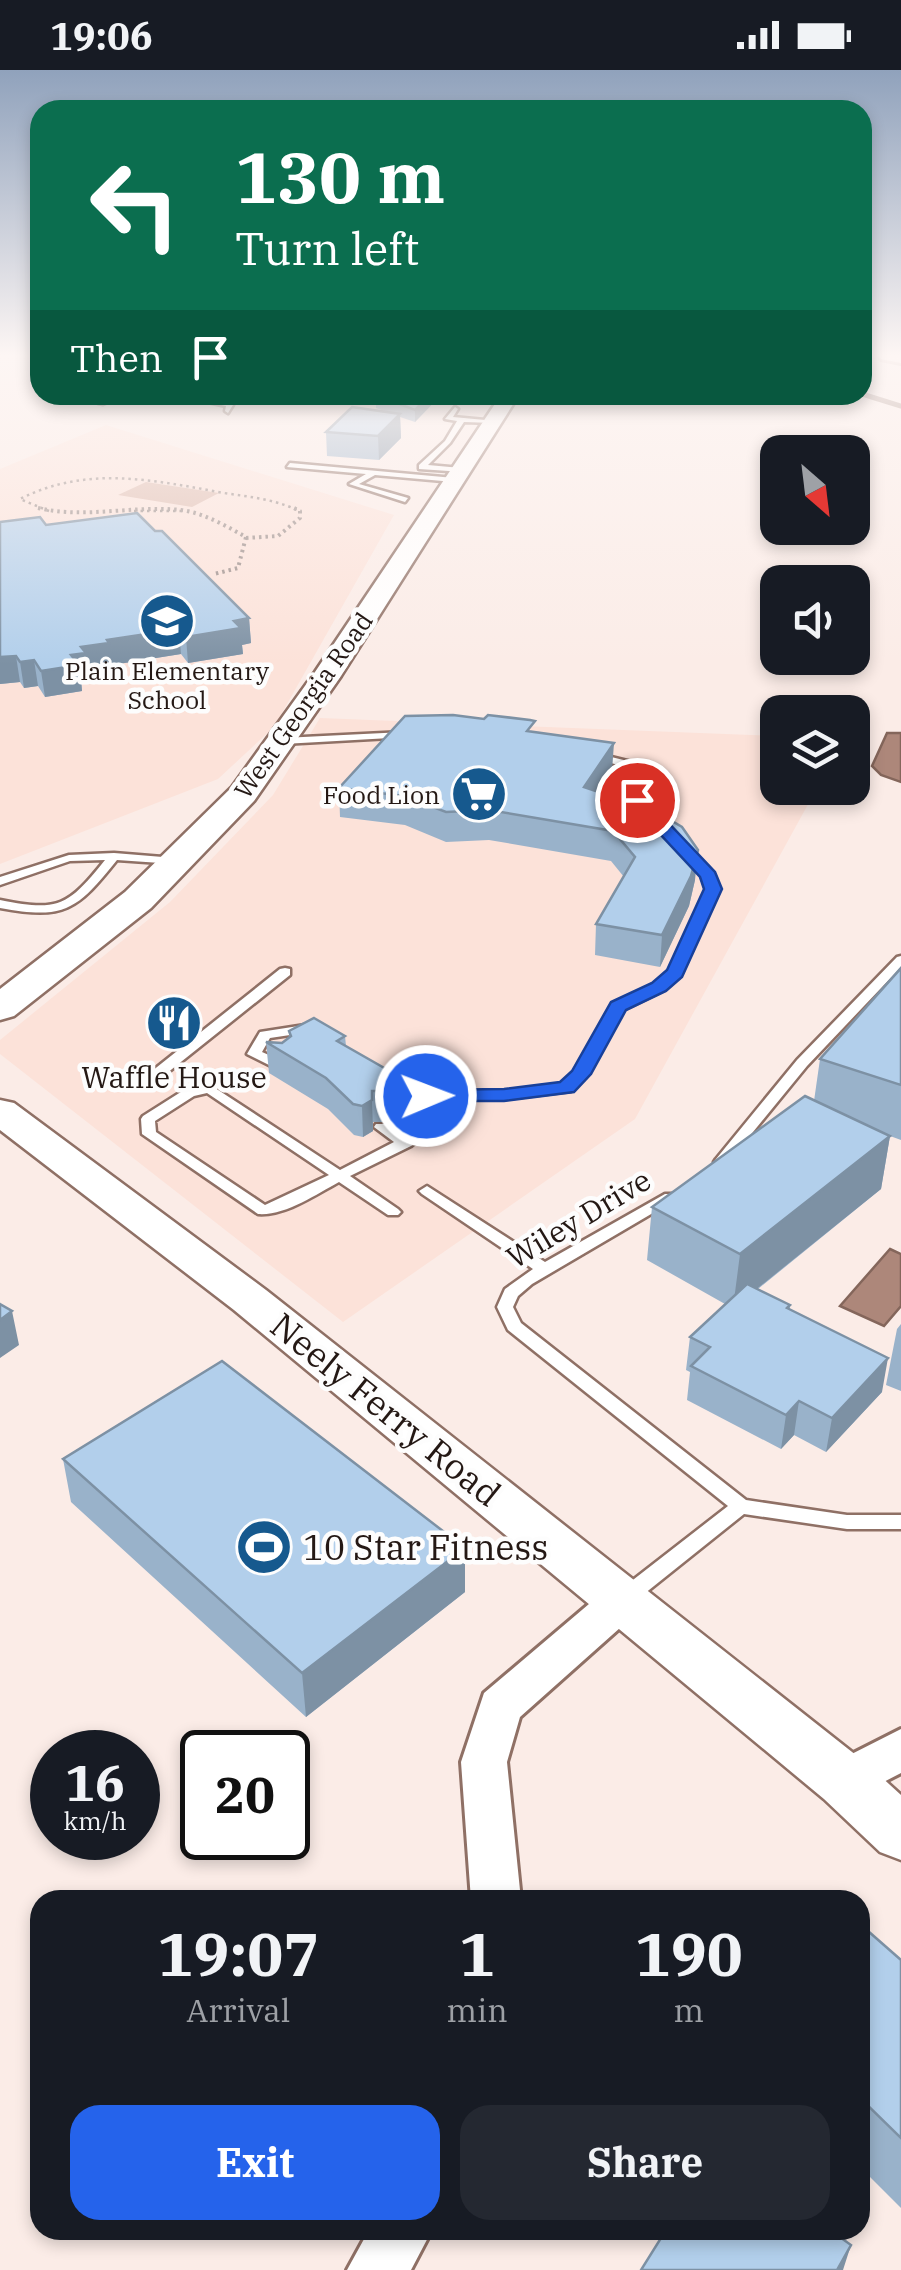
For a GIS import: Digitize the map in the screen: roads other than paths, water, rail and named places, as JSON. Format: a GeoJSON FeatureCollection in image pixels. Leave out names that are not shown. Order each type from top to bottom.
{"type":"FeatureCollection","features":[{"type":"Feature","properties":{"kind":"main road","name":"West Georgia Road"},"geometry":{"type":"LineString","coordinates":[[0,1008],[54,968],[179,862],[220,821],[283,741],[468,459]]}},
{"type":"Feature","properties":{"kind":"street","name":"Neely Ferry Road"},"geometry":{"type":"LineString","coordinates":[[0,1111],[250,1300],[624,1599],[845,1781],[901,1833]]}},
{"type":"Feature","properties":{"kind":"street"},"geometry":{"type":"LineString","coordinates":[[495,1890],[484,1762],[500,1707],[624,1599]]}},
{"type":"Feature","properties":{"kind":"street"},"geometry":{"type":"LineString","coordinates":[[845,1781],[901,1750]]}},
{"type":"Feature","properties":{"kind":"street"},"geometry":{"type":"LineString","coordinates":[[377,2270],[396,2240]]}},
{"type":"Feature","properties":{"kind":"lane"},"geometry":{"type":"LineString","coordinates":[[422,467],[431,459]]}},
{"type":"Feature","properties":{"kind":"lane"},"geometry":{"type":"LineString","coordinates":[[290,465],[457,475]]}},
{"type":"Feature","properties":{"kind":"lane"},"geometry":{"type":"LineString","coordinates":[[406,500],[352,484],[402,466],[457,475]]}},
{"type":"Feature","properties":{"kind":"lane"},"geometry":{"type":"LineString","coordinates":[[283,741],[423,736]]}},
{"type":"Feature","properties":{"kind":"lane"},"geometry":{"type":"LineString","coordinates":[[574,751],[652,770],[637,800],[661,826]]}},
{"type":"Feature","properties":{"kind":"lane"},"geometry":{"type":"LineString","coordinates":[[382,1072],[426,1096],[550,1092],[566,1088],[580,1074],[618,1006],[659,987],[675,973],[713,889],[708,876],[674,838]]}},
{"type":"Feature","properties":{"kind":"lane"},"geometry":{"type":"LineString","coordinates":[[0,881],[52,861],[114,856],[179,862]]}},
{"type":"Feature","properties":{"kind":"lane"},"geometry":{"type":"LineString","coordinates":[[0,904],[40,913],[58,909],[84,896],[114,856]]}},
{"type":"Feature","properties":{"kind":"lane"},"geometry":{"type":"LineString","coordinates":[[712,1173],[802,1064],[901,960]]}},
{"type":"Feature","properties":{"kind":"lane"},"geometry":{"type":"LineString","coordinates":[[142,1086],[285,972]]}},
{"type":"Feature","properties":{"kind":"lane"},"geometry":{"type":"LineString","coordinates":[[282,1066],[254,1054],[265,1035],[303,1028],[319,1037]]}},
{"type":"Feature","properties":{"kind":"lane"},"geometry":{"type":"LineString","coordinates":[[393,1212],[340,1176],[209,1088],[189,1093],[148,1119],[149,1134],[262,1211],[291,1204],[340,1176],[406,1143],[427,1126],[426,1096]]}},
{"type":"Feature","properties":{"kind":"lane"},"geometry":{"type":"LineString","coordinates":[[380,1127],[406,1143]]}},
{"type":"Feature","properties":{"kind":"lane"},"geometry":{"type":"LineString","coordinates":[[427,1190],[544,1269]]}},
{"type":"Feature","properties":{"kind":"lane","name":"Wiley Drive"},"geometry":{"type":"LineString","coordinates":[[678,1192],[544,1269],[511,1293],[505,1306],[514,1326],[741,1506],[847,1522],[901,1522]]}},
{"type":"Feature","properties":{"kind":"lane"},"geometry":{"type":"LineString","coordinates":[[624,1599],[741,1506]]}},
{"type":"Feature","properties":{"kind":"place","name":"Plain Elementary School"},"geometry":{"type":"Point","coordinates":[167,621]}},
{"type":"Feature","properties":{"kind":"place","name":"Food Lion"},"geometry":{"type":"Point","coordinates":[479,794]}},
{"type":"Feature","properties":{"kind":"place","name":"Waffle House"},"geometry":{"type":"Point","coordinates":[174,1023]}},
{"type":"Feature","properties":{"kind":"place","name":"10 Star Fitness"},"geometry":{"type":"Point","coordinates":[264,1547]}}]}
